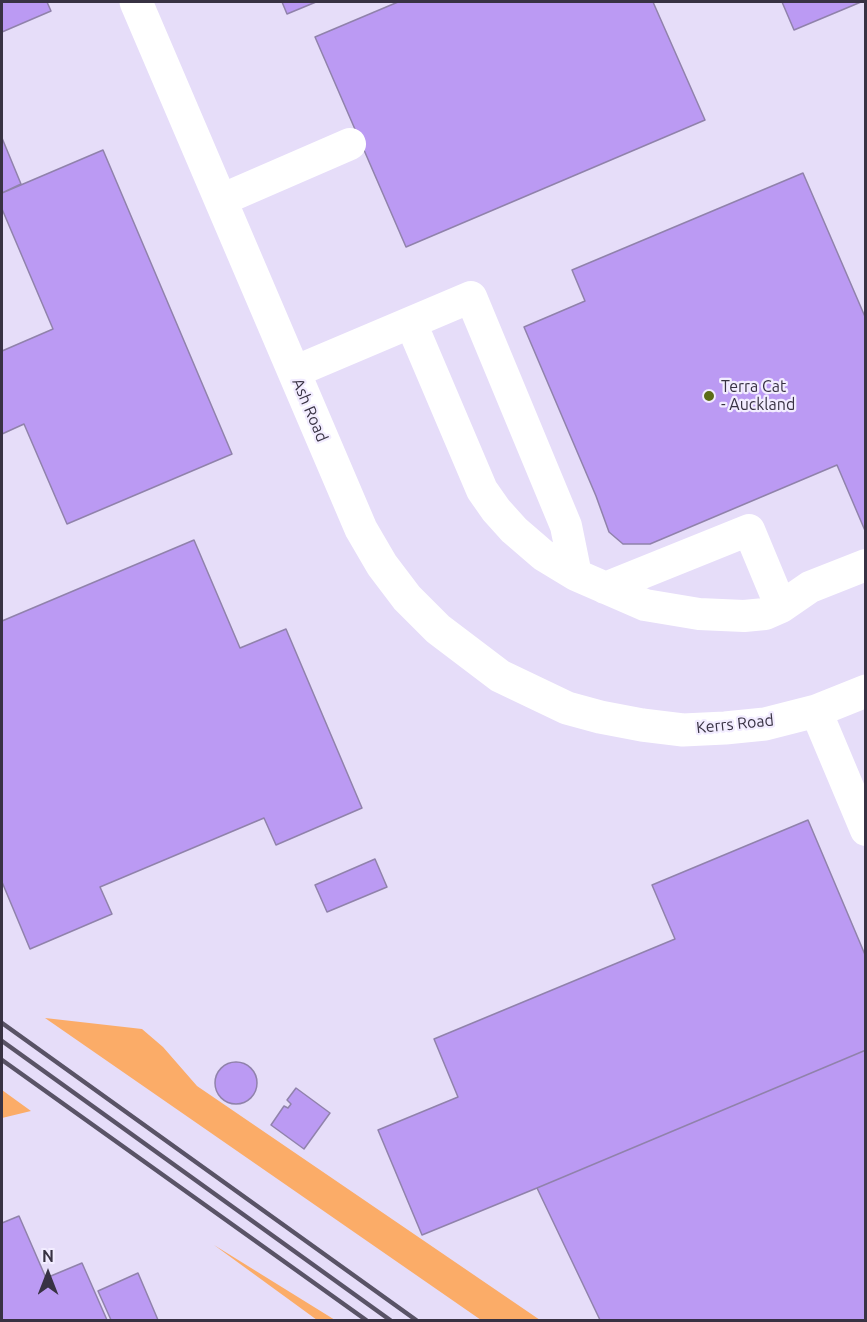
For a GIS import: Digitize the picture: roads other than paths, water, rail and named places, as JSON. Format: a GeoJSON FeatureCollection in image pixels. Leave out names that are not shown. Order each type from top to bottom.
{"type":"FeatureCollection","features":[{"type":"Feature","properties":{"kind":"main road","name":"Ash Road"},"geometry":{"type":"LineString","coordinates":[[136,2],[361,529],[382,565],[407,598],[438,629],[500,676],[567,708],[600,717]]}},
{"type":"Feature","properties":{"kind":"main road","name":"Kerrs Road"},"geometry":{"type":"LineString","coordinates":[[600,717],[642,725],[684,729],[725,728],[765,724],[816,711],[866,691]]}},
{"type":"Feature","properties":{"kind":"lane"},"geometry":{"type":"LineString","coordinates":[[221,200],[350,144]]}},
{"type":"Feature","properties":{"kind":"lane"},"geometry":{"type":"LineString","coordinates":[[294,372],[471,297],[566,526],[576,575]]}},
{"type":"Feature","properties":{"kind":"lane"},"geometry":{"type":"LineString","coordinates":[[411,323],[482,490],[514,530],[543,555],[576,575],[645,605],[699,614],[744,616],[765,614],[781,607],[810,587],[866,565]]}},
{"type":"Feature","properties":{"kind":"lane"},"geometry":{"type":"LineString","coordinates":[[605,588],[749,530],[781,607]]}},
{"type":"Feature","properties":{"kind":"lane"},"geometry":{"type":"LineString","coordinates":[[816,711],[858,793],[866,830]]}},
{"type":"Feature","properties":{"kind":"railway"},"geometry":{"type":"LineString","coordinates":[[2,1023],[416,1320]]}},
{"type":"Feature","properties":{"kind":"railway"},"geometry":{"type":"LineString","coordinates":[[2,1041],[390,1320]]}},
{"type":"Feature","properties":{"kind":"railway"},"geometry":{"type":"LineString","coordinates":[[2,1060],[366,1320]]}},
{"type":"Feature","properties":{"kind":"place","name":"Terra Cat - Auckland"},"geometry":{"type":"Point","coordinates":[709,396]}}]}
